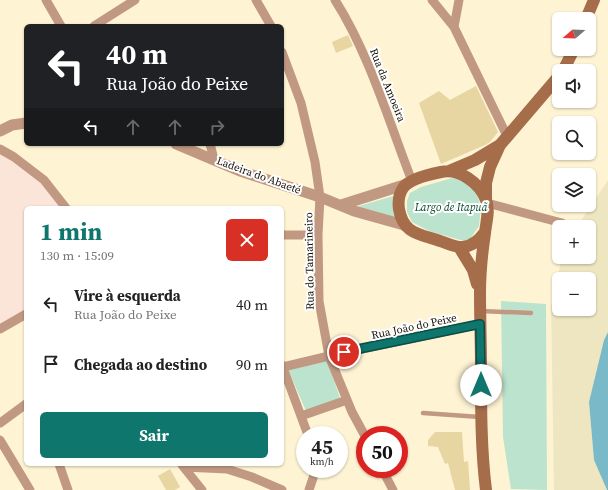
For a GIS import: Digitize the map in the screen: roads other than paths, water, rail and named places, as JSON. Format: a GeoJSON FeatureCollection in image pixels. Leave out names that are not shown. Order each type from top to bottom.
{"type":"FeatureCollection","features":[{"type":"Feature","properties":{"kind":"main road"},"geometry":{"type":"LineString","coordinates":[[589,12],[594,0]]}},
{"type":"Feature","properties":{"kind":"main road"},"geometry":{"type":"LineString","coordinates":[[486,490],[481,417],[480,293],[487,220],[486,183],[490,167],[504,140],[552,84]]}},
{"type":"Feature","properties":{"kind":"main road"},"geometry":{"type":"LineString","coordinates":[[485,232],[481,238],[469,246],[459,247],[411,231],[404,225],[400,214],[398,204],[400,194],[403,188],[410,182],[431,174],[449,171],[475,160],[504,140]]}},
{"type":"Feature","properties":{"kind":"main road"},"geometry":{"type":"LineString","coordinates":[[449,171],[458,173],[479,187],[486,201]]}},
{"type":"Feature","properties":{"kind":"main road"},"geometry":{"type":"LineString","coordinates":[[459,247],[473,270],[480,293]]}},
{"type":"Feature","properties":{"kind":"street"},"geometry":{"type":"LineString","coordinates":[[46,0],[60,24]]}},
{"type":"Feature","properties":{"kind":"street"},"geometry":{"type":"LineString","coordinates":[[97,24],[135,0]]}},
{"type":"Feature","properties":{"kind":"street"},"geometry":{"type":"LineString","coordinates":[[256,0],[270,24]]}},
{"type":"Feature","properties":{"kind":"street","name":"Rua da Amoeira"},"geometry":{"type":"LineString","coordinates":[[336,0],[348,19],[370,70],[410,182]]}},
{"type":"Feature","properties":{"kind":"street"},"geometry":{"type":"LineString","coordinates":[[432,0],[454,27],[504,140]]}},
{"type":"Feature","properties":{"kind":"street"},"geometry":{"type":"LineString","coordinates":[[454,27],[459,0]]}},
{"type":"Feature","properties":{"kind":"street","name":"Rua do Tamarineiro"},"geometry":{"type":"LineString","coordinates":[[284,57],[301,103],[320,197],[318,235],[319,301],[329,356],[347,400],[360,426]]}},
{"type":"Feature","properties":{"kind":"street"},"geometry":{"type":"LineString","coordinates":[[0,131],[12,125],[24,123]]}},
{"type":"Feature","properties":{"kind":"street","name":"Ladeira do Abaeté"},"geometry":{"type":"LineString","coordinates":[[181,146],[240,171],[320,197],[354,210],[404,225]]}},
{"type":"Feature","properties":{"kind":"street"},"geometry":{"type":"LineString","coordinates":[[211,146],[214,159]]}},
{"type":"Feature","properties":{"kind":"street"},"geometry":{"type":"LineString","coordinates":[[0,149],[14,157],[44,180],[64,206]]}},
{"type":"Feature","properties":{"kind":"street"},"geometry":{"type":"LineString","coordinates":[[342,205],[410,182]]}},
{"type":"Feature","properties":{"kind":"street"},"geometry":{"type":"LineString","coordinates":[[486,201],[552,220]]}},
{"type":"Feature","properties":{"kind":"street"},"geometry":{"type":"LineString","coordinates":[[284,236],[318,235]]}},
{"type":"Feature","properties":{"kind":"street"},"geometry":{"type":"LineString","coordinates":[[0,329],[24,315]]}},
{"type":"Feature","properties":{"kind":"street","name":"Rua João do Peixe"},"geometry":{"type":"LineString","coordinates":[[284,366],[480,324]]}},
{"type":"Feature","properties":{"kind":"street"},"geometry":{"type":"LineString","coordinates":[[284,369],[305,426]]}},
{"type":"Feature","properties":{"kind":"street"},"geometry":{"type":"LineString","coordinates":[[301,416],[347,400]]}},
{"type":"Feature","properties":{"kind":"street"},"geometry":{"type":"LineString","coordinates":[[0,423],[23,406]]}},
{"type":"Feature","properties":{"kind":"street"},"geometry":{"type":"LineString","coordinates":[[0,440],[30,490]]}},
{"type":"Feature","properties":{"kind":"street"},"geometry":{"type":"LineString","coordinates":[[60,466],[68,490]]}},
{"type":"Feature","properties":{"kind":"street"},"geometry":{"type":"LineString","coordinates":[[183,466],[202,490]]}},
{"type":"Feature","properties":{"kind":"street"},"geometry":{"type":"LineString","coordinates":[[183,466],[227,469],[252,477],[282,490]]}},
{"type":"Feature","properties":{"kind":"street"},"geometry":{"type":"LineString","coordinates":[[309,490],[313,478]]}},
{"type":"Feature","properties":{"kind":"street"},"geometry":{"type":"LineString","coordinates":[[387,478],[393,490]]}},
{"type":"Feature","properties":{"kind":"lane"},"geometry":{"type":"LineString","coordinates":[[480,311],[531,313]]}},
{"type":"Feature","properties":{"kind":"lane"},"geometry":{"type":"LineString","coordinates":[[424,413],[481,417]]}},
{"type":"Feature","properties":{"kind":"water"},"geometry":{"type":"Polygon","coordinates":[[[608,332],[607,490],[594,460],[589,402],[604,340],[608,332]]]}},
{"type":"Feature","properties":{"kind":"park label","name":"Largo de Itapuã"},"geometry":{"type":"Point","coordinates":[451,207]}}]}
